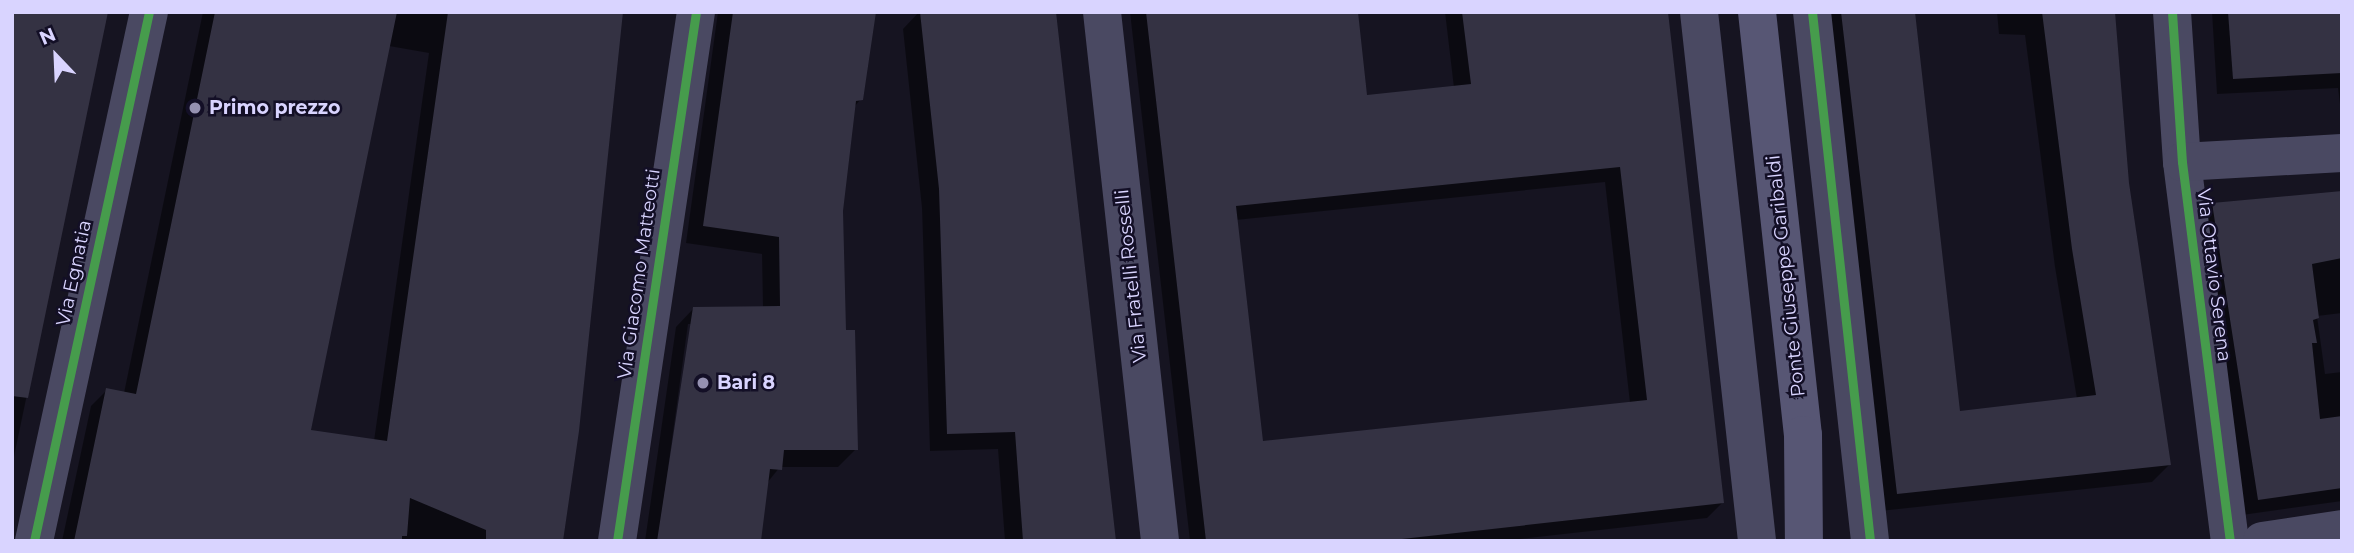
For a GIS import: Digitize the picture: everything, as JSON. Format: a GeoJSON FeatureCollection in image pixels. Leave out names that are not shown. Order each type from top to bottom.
{"type":"FeatureCollection","features":[{"type":"Feature","properties":{"kind":"main road","name":"Ponte Giuseppe Garibaldi"},"geometry":{"type":"LineString","coordinates":[[1757,12],[1803,435],[1804,541]]}},
{"type":"Feature","properties":{"kind":"street","name":"Via Egnatia"},"geometry":{"type":"LineString","coordinates":[[34,541],[149,12]]}},
{"type":"Feature","properties":{"kind":"street","name":"Via Giacomo Matteotti"},"geometry":{"type":"LineString","coordinates":[[617,541],[696,12]]}},
{"type":"Feature","properties":{"kind":"street","name":"Via Fratelli Rosselli"},"geometry":{"type":"LineString","coordinates":[[1102,12],[1160,541]]}},
{"type":"Feature","properties":{"kind":"street"},"geometry":{"type":"LineString","coordinates":[[1699,12],[1757,541]]}},
{"type":"Feature","properties":{"kind":"street"},"geometry":{"type":"LineString","coordinates":[[1812,12],[1870,541]]}},
{"type":"Feature","properties":{"kind":"street","name":"Via Ottavio Serena"},"geometry":{"type":"LineString","coordinates":[[2172,12],[2182,162],[2230,541]]}},
{"type":"Feature","properties":{"kind":"street"},"geometry":{"type":"LineString","coordinates":[[2182,162],[2342,153]]}},
{"type":"Feature","properties":{"kind":"street"},"geometry":{"type":"LineString","coordinates":[[2262,541],[2342,529]]}},
{"type":"Feature","properties":{"kind":"building"},"geometry":{"type":"Polygon","coordinates":[[[12,12],[108,12],[28,398],[12,396],[12,12]]]}},
{"type":"Feature","properties":{"kind":"building"},"geometry":{"type":"Polygon","coordinates":[[[215,12],[397,12],[311,430],[387,441],[448,12],[623,12],[579,431],[563,541],[486,541],[486,530],[410,498],[407,536],[402,536],[402,541],[74,541],[106,388],[136,394],[215,12]]]}},
{"type":"Feature","properties":{"kind":"building"},"geometry":{"type":"Polygon","coordinates":[[[733,12],[876,12],[863,100],[856,101],[843,211],[846,330],[855,330],[858,450],[784,450],[782,470],[770,469],[761,541],[657,541],[693,307],[780,306],[779,237],[703,226],[733,12]]]}},
{"type":"Feature","properties":{"kind":"building"},"geometry":{"type":"Polygon","coordinates":[[[920,12],[1056,12],[1116,541],[1023,541],[1015,432],[947,434],[939,189],[920,12]]]}},
{"type":"Feature","properties":{"kind":"building"},"geometry":{"type":"Polygon","coordinates":[[[1146,12],[1358,12],[1367,95],[1471,84],[1462,12],[1668,12],[1724,503],[1384,541],[1206,541],[1146,12]],[[1620,167],[1236,206],[1263,441],[1647,400],[1620,167]]]}},
{"type":"Feature","properties":{"kind":"building"},"geometry":{"type":"Polygon","coordinates":[[[1841,12],[1915,12],[1960,411],[2096,395],[2072,249],[2042,12],[2115,12],[2129,183],[2171,465],[1897,494],[1841,12]]]}},
{"type":"Feature","properties":{"kind":"building"},"geometry":{"type":"Polygon","coordinates":[[[2228,12],[2342,12],[2342,73],[2233,79],[2228,12]]]}},
{"type":"Feature","properties":{"kind":"building"},"geometry":{"type":"Polygon","coordinates":[[[2342,191],[2342,258],[2312,264],[2319,318],[2313,320],[2317,343],[2312,343],[2320,419],[2342,416],[2342,488],[2258,500],[2212,203],[2342,191]]]}},
{"type":"Feature","properties":{"kind":"cycle path"},"geometry":{"type":"LineString","coordinates":[[34,541],[149,12]]}},
{"type":"Feature","properties":{"kind":"cycle path"},"geometry":{"type":"LineString","coordinates":[[617,541],[696,12]]}},
{"type":"Feature","properties":{"kind":"cycle path"},"geometry":{"type":"LineString","coordinates":[[1812,12],[1870,541]]}},
{"type":"Feature","properties":{"kind":"cycle path"},"geometry":{"type":"LineString","coordinates":[[2172,12],[2182,162],[2230,541]]}},
{"type":"Feature","properties":{"kind":"place","name":"Primo prezzo"},"geometry":{"type":"Point","coordinates":[195,108]}},
{"type":"Feature","properties":{"kind":"place","name":"Bari 8"},"geometry":{"type":"Point","coordinates":[703,383]}}]}
